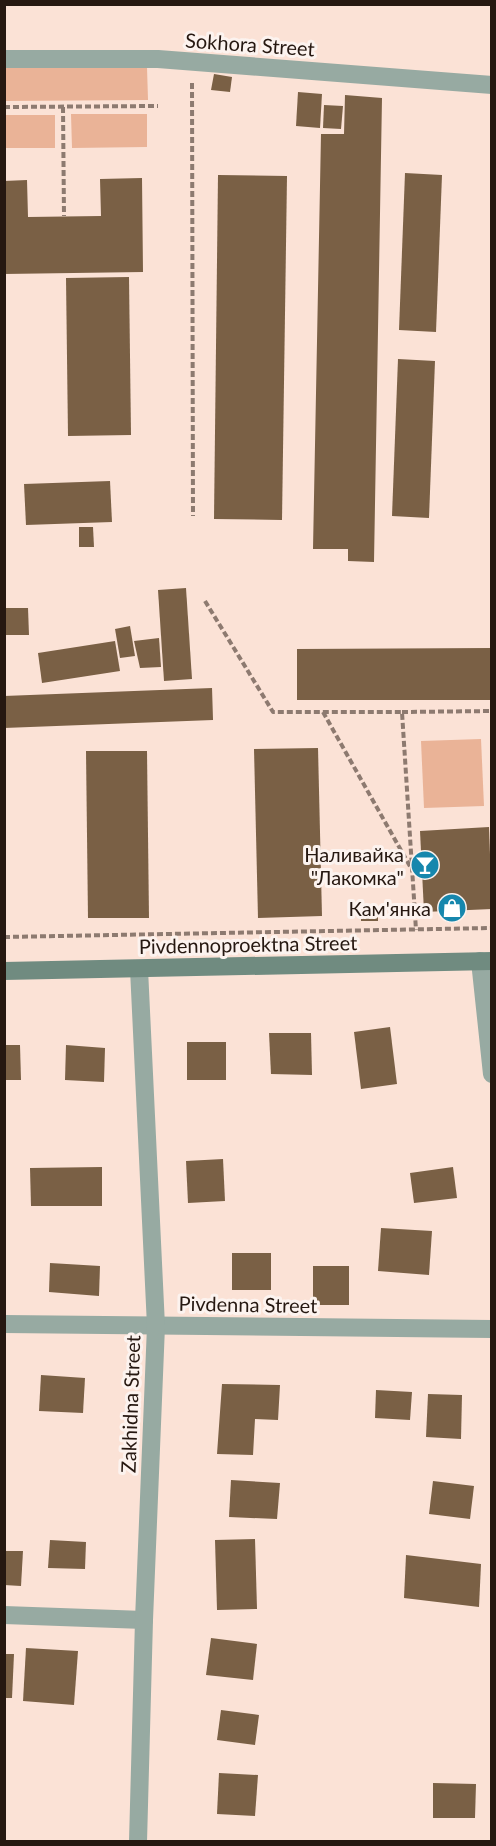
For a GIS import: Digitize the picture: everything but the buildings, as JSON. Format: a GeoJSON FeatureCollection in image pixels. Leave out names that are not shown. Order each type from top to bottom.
{"type":"FeatureCollection","features":[{"type":"Feature","properties":{"kind":"main road","name":"Pivdennoproektna Street"},"geometry":{"type":"LineString","coordinates":[[4,971],[486,961]]}},
{"type":"Feature","properties":{"kind":"street","name":"Sokhora Street"},"geometry":{"type":"LineString","coordinates":[[4,59],[158,59],[492,85]]}},
{"type":"Feature","properties":{"kind":"street"},"geometry":{"type":"LineString","coordinates":[[486,961],[492,1074]]}},
{"type":"Feature","properties":{"kind":"street","name":"Zakhidna Street"},"geometry":{"type":"LineString","coordinates":[[138,1842],[156,1326],[139,969]]}},
{"type":"Feature","properties":{"kind":"street","name":"Pivdenna Street"},"geometry":{"type":"LineString","coordinates":[[4,1324],[492,1329]]}},
{"type":"Feature","properties":{"kind":"street"},"geometry":{"type":"LineString","coordinates":[[4,1615],[144,1620]]}},
{"type":"Feature","properties":{"kind":"path"},"geometry":{"type":"LineString","coordinates":[[192,62],[193,516]]}},
{"type":"Feature","properties":{"kind":"path"},"geometry":{"type":"LineString","coordinates":[[4,107],[158,106]]}},
{"type":"Feature","properties":{"kind":"path"},"geometry":{"type":"LineString","coordinates":[[63,107],[64,216]]}},
{"type":"Feature","properties":{"kind":"path"},"geometry":{"type":"LineString","coordinates":[[205,600],[273,712],[492,711]]}},
{"type":"Feature","properties":{"kind":"path"},"geometry":{"type":"LineString","coordinates":[[402,711],[416,930]]}},
{"type":"Feature","properties":{"kind":"path"},"geometry":{"type":"LineString","coordinates":[[322,712],[412,870]]}},
{"type":"Feature","properties":{"kind":"path"},"geometry":{"type":"LineString","coordinates":[[4,937],[492,928]]}},
{"type":"Feature","properties":{"kind":"shaded area"},"geometry":{"type":"Polygon","coordinates":[[[147,67],[148,100],[5,101],[4,68],[147,67]]]}},
{"type":"Feature","properties":{"kind":"shaded area"},"geometry":{"type":"Polygon","coordinates":[[[71,114],[147,114],[147,147],[72,148],[71,114]]]}},
{"type":"Feature","properties":{"kind":"shaded area"},"geometry":{"type":"Polygon","coordinates":[[[5,115],[55,115],[55,148],[5,148],[5,115]]]}},
{"type":"Feature","properties":{"kind":"shaded area"},"geometry":{"type":"Polygon","coordinates":[[[481,739],[484,806],[424,808],[421,741],[481,739]]]}},
{"type":"Feature","properties":{"kind":"place","name":"Наливайка \"Лакомка\""},"geometry":{"type":"Point","coordinates":[425,865]}},
{"type":"Feature","properties":{"kind":"place","name":"Кам'янка"},"geometry":{"type":"Point","coordinates":[452,908]}}]}
